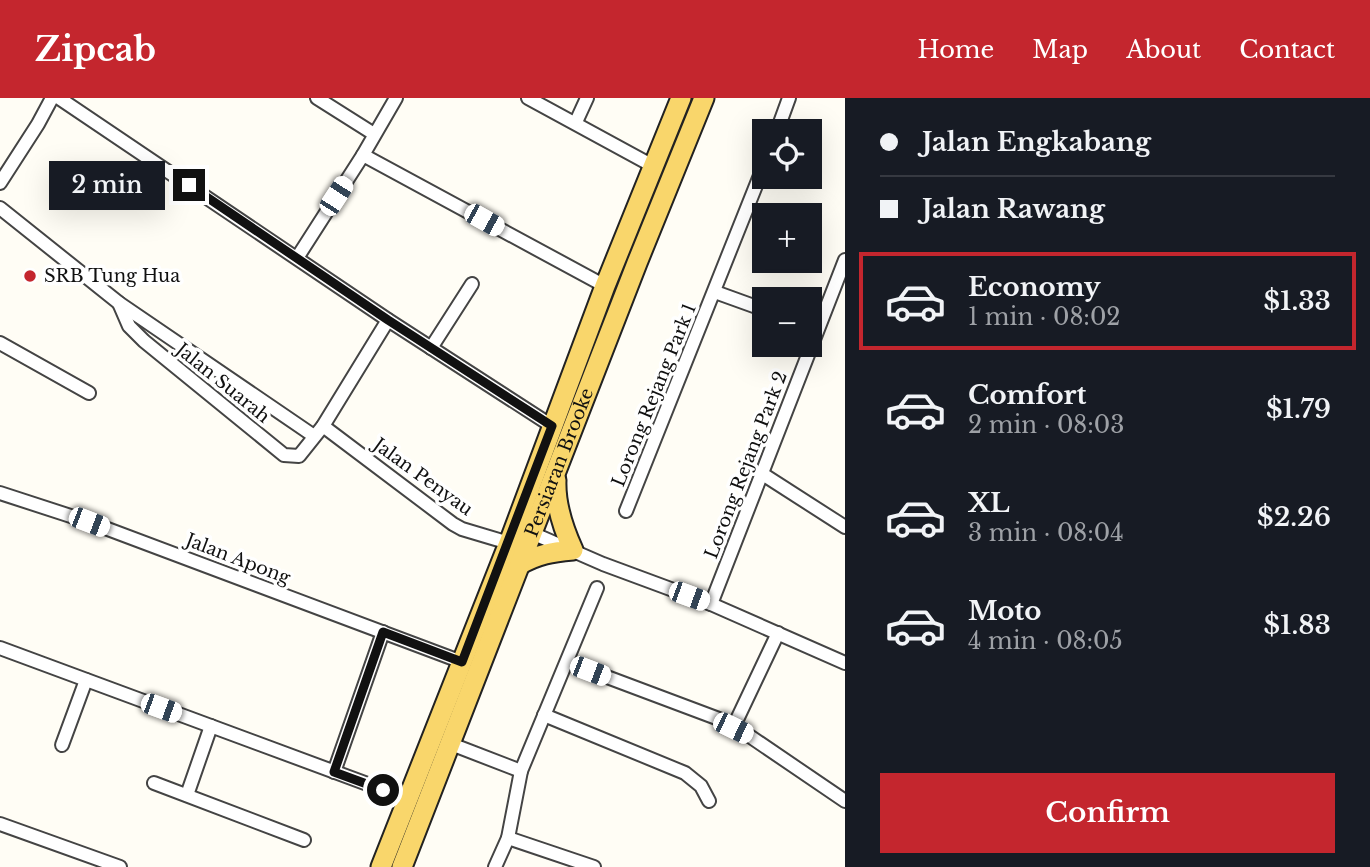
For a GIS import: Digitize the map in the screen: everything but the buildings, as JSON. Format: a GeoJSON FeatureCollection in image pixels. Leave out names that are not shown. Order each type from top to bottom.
{"type":"FeatureCollection","features":[{"type":"Feature","properties":{"kind":"main road","name":"Persiaran Brooke"},"geometry":{"type":"LineString","coordinates":[[380,867],[462,662],[519,534],[552,426],[681,98]]}},
{"type":"Feature","properties":{"kind":"main road","name":"Persiaran Brooke"},"geometry":{"type":"LineString","coordinates":[[402,867],[519,565],[519,534],[556,475],[704,98]]}},
{"type":"Feature","properties":{"kind":"main road"},"geometry":{"type":"LineString","coordinates":[[519,565],[535,555],[573,550],[555,494],[556,475]]}},
{"type":"Feature","properties":{"kind":"street"},"geometry":{"type":"LineString","coordinates":[[0,183],[38,124],[51,98]]}},
{"type":"Feature","properties":{"kind":"street"},"geometry":{"type":"LineString","coordinates":[[59,98],[388,320],[552,426]]}},
{"type":"Feature","properties":{"kind":"street"},"geometry":{"type":"LineString","coordinates":[[317,98],[374,134]]}},
{"type":"Feature","properties":{"kind":"street"},"geometry":{"type":"LineString","coordinates":[[297,258],[396,98]]}},
{"type":"Feature","properties":{"kind":"street"},"geometry":{"type":"LineString","coordinates":[[528,98],[653,166]]}},
{"type":"Feature","properties":{"kind":"street"},"geometry":{"type":"LineString","coordinates":[[576,122],[587,98]]}},
{"type":"Feature","properties":{"kind":"street"},"geometry":{"type":"LineString","coordinates":[[781,119],[789,98]]}},
{"type":"Feature","properties":{"kind":"street"},"geometry":{"type":"LineString","coordinates":[[363,155],[605,286]]}},
{"type":"Feature","properties":{"kind":"street","name":"Lorong Rejang Park 1"},"geometry":{"type":"LineString","coordinates":[[626,511],[755,189]]}},
{"type":"Feature","properties":{"kind":"street","name":"Jalan Suarah"},"geometry":{"type":"LineString","coordinates":[[0,208],[119,303],[319,431]]}},
{"type":"Feature","properties":{"kind":"street","name":"Lorong Rejang Park 2"},"geometry":{"type":"LineString","coordinates":[[822,310],[845,260]]}},
{"type":"Feature","properties":{"kind":"street"},"geometry":{"type":"LineString","coordinates":[[431,348],[472,284]]}},
{"type":"Feature","properties":{"kind":"street","name":"Lorong Rejang Park 1"},"geometry":{"type":"LineString","coordinates":[[715,292],[752,305]]}},
{"type":"Feature","properties":{"kind":"street","name":"Jalan Suarah"},"geometry":{"type":"LineString","coordinates":[[119,303],[129,326],[144,341],[284,455],[291,457],[299,456],[319,431],[388,320]]}},
{"type":"Feature","properties":{"kind":"street"},"geometry":{"type":"LineString","coordinates":[[0,343],[89,393]]}},
{"type":"Feature","properties":{"kind":"street","name":"Lorong Rejang Park 2"},"geometry":{"type":"LineString","coordinates":[[711,604],[803,357]]}},
{"type":"Feature","properties":{"kind":"street","name":"Jalan Penyau"},"geometry":{"type":"LineString","coordinates":[[319,431],[462,529],[519,534],[573,550],[603,564],[711,604],[845,663]]}},
{"type":"Feature","properties":{"kind":"street"},"geometry":{"type":"LineString","coordinates":[[761,473],[845,527]]}},
{"type":"Feature","properties":{"kind":"street","name":"Jalan Apong"},"geometry":{"type":"LineString","coordinates":[[0,493],[89,522],[462,662]]}},
{"type":"Feature","properties":{"kind":"street"},"geometry":{"type":"LineString","coordinates":[[495,867],[508,838],[521,771],[597,588]]}},
{"type":"Feature","properties":{"kind":"street"},"geometry":{"type":"LineString","coordinates":[[334,772],[383,632]]}},
{"type":"Feature","properties":{"kind":"street"},"geometry":{"type":"LineString","coordinates":[[733,728],[778,633]]}},
{"type":"Feature","properties":{"kind":"street"},"geometry":{"type":"LineString","coordinates":[[0,648],[408,799]]}},
{"type":"Feature","properties":{"kind":"street"},"geometry":{"type":"LineString","coordinates":[[567,662],[719,719],[748,735],[845,801]]}},
{"type":"Feature","properties":{"kind":"street"},"geometry":{"type":"LineString","coordinates":[[62,745],[86,680]]}},
{"type":"Feature","properties":{"kind":"street"},"geometry":{"type":"LineString","coordinates":[[544,715],[685,773],[701,786],[709,801]]}},
{"type":"Feature","properties":{"kind":"street"},"geometry":{"type":"LineString","coordinates":[[187,795],[211,726]]}},
{"type":"Feature","properties":{"kind":"street"},"geometry":{"type":"LineString","coordinates":[[451,744],[521,771]]}},
{"type":"Feature","properties":{"kind":"street"},"geometry":{"type":"LineString","coordinates":[[154,783],[304,840]]}},
{"type":"Feature","properties":{"kind":"street"},"geometry":{"type":"LineString","coordinates":[[0,824],[120,867]]}},
{"type":"Feature","properties":{"kind":"street"},"geometry":{"type":"LineString","coordinates":[[508,838],[594,867]]}},
{"type":"Feature","properties":{"kind":"place","name":"SRB Tung Hua"},"geometry":{"type":"Point","coordinates":[30,276]}},
{"type":"Feature","properties":{"kind":"route"},"geometry":{"type":"LineString","coordinates":[[189,185],[388,320],[552,426],[462,662],[383,632],[334,772],[383,790]]}}]}
